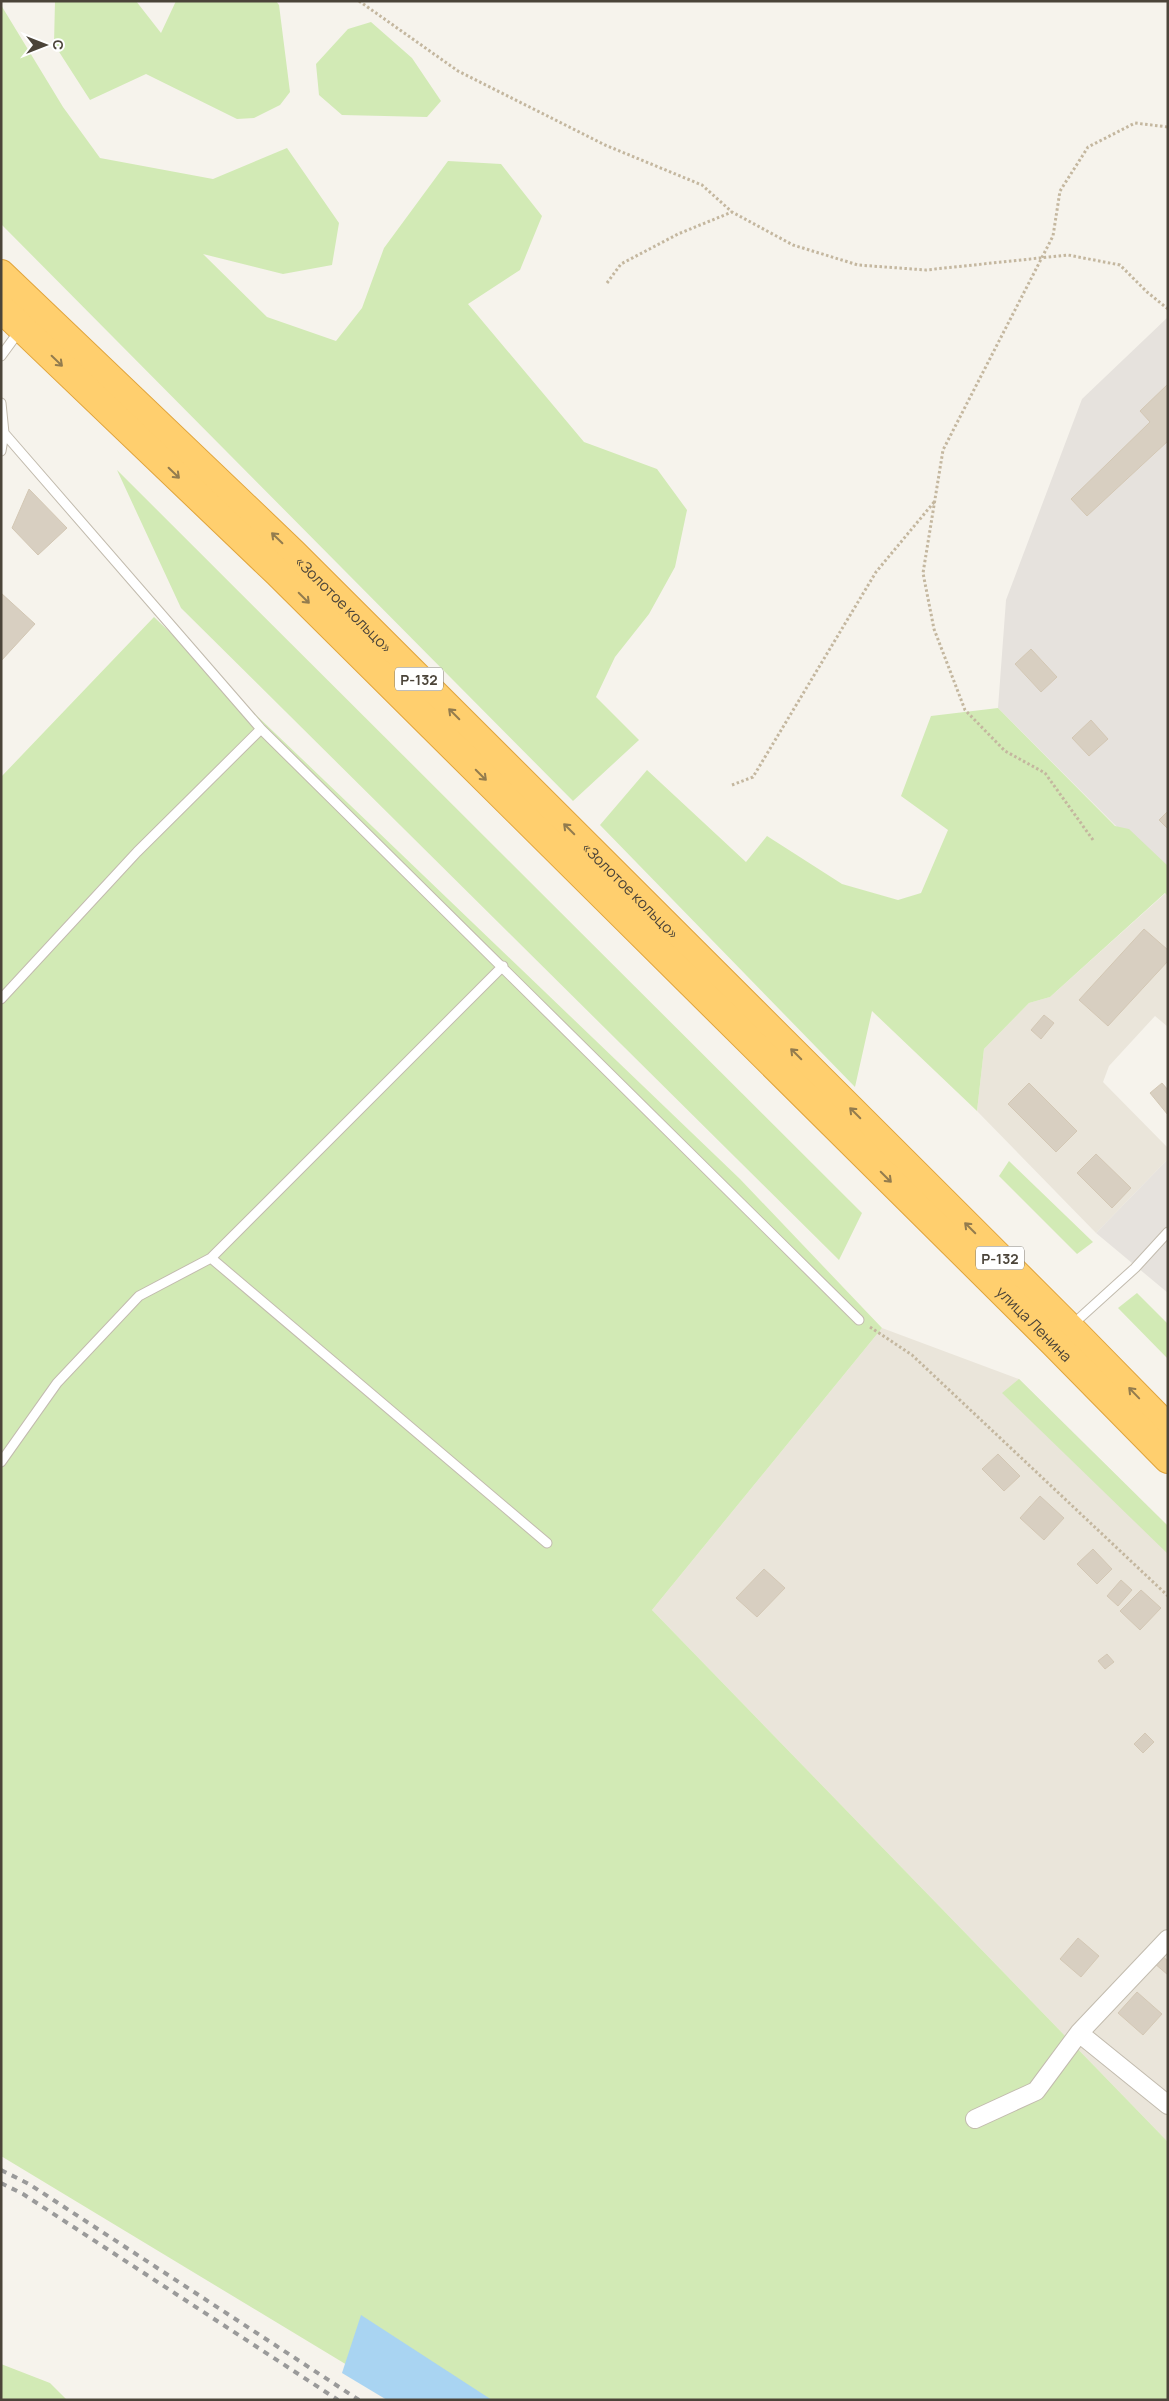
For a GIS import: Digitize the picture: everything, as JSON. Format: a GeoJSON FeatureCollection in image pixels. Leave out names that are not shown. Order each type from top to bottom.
{"type":"FeatureCollection","features":[{"type":"Feature","properties":{"kind":"highway","name":"«Золотое кольцо»"},"geometry":{"type":"LineString","coordinates":[[1,274],[307,567],[822,1097]]}},
{"type":"Feature","properties":{"kind":"highway","name":"«Золотое кольцо»"},"geometry":{"type":"LineString","coordinates":[[1,308],[278,572],[822,1097]]}},
{"type":"Feature","properties":{"kind":"highway","name":"улица Ленина"},"geometry":{"type":"LineString","coordinates":[[822,1097],[1070,1327],[1168,1428]]}},
{"type":"Feature","properties":{"kind":"highway","name":"улица Ленина"},"geometry":{"type":"LineString","coordinates":[[822,1097],[1046,1335],[1168,1460]]}},
{"type":"Feature","properties":{"kind":"street"},"geometry":{"type":"LineString","coordinates":[[974,2119],[1036,2091],[1079,2033],[1168,1939]]}},
{"type":"Feature","properties":{"kind":"street"},"geometry":{"type":"LineString","coordinates":[[1079,2033],[1168,2105]]}},
{"type":"Feature","properties":{"kind":"lane"},"geometry":{"type":"LineString","coordinates":[[1,356],[21,327]]}},
{"type":"Feature","properties":{"kind":"lane"},"geometry":{"type":"LineString","coordinates":[[1,403],[4,433],[1,451]]}},
{"type":"Feature","properties":{"kind":"lane"},"geometry":{"type":"LineString","coordinates":[[4,433],[261,729],[503,966],[859,1320]]}},
{"type":"Feature","properties":{"kind":"lane"},"geometry":{"type":"LineString","coordinates":[[1,999],[137,852],[261,729]]}},
{"type":"Feature","properties":{"kind":"lane"},"geometry":{"type":"LineString","coordinates":[[1,1462],[57,1383],[139,1296],[211,1258],[503,966]]}},
{"type":"Feature","properties":{"kind":"lane"},"geometry":{"type":"LineString","coordinates":[[1070,1327],[1135,1268],[1168,1232]]}},
{"type":"Feature","properties":{"kind":"lane"},"geometry":{"type":"LineString","coordinates":[[211,1258],[547,1543]]}},
{"type":"Feature","properties":{"kind":"path"},"geometry":{"type":"LineString","coordinates":[[359,1],[458,71],[605,145],[702,185],[732,212],[793,245],[858,265],[926,270],[1040,259],[1068,254],[1120,264],[1147,292],[1168,309]]}},
{"type":"Feature","properties":{"kind":"path"},"geometry":{"type":"LineString","coordinates":[[1093,840],[1045,773],[1005,750],[965,710],[934,629],[923,572],[943,450],[1053,236],[1060,191],[1088,147],[1134,123],[1168,126]]}},
{"type":"Feature","properties":{"kind":"path"},"geometry":{"type":"LineString","coordinates":[[607,283],[621,264],[678,234],[732,212]]}},
{"type":"Feature","properties":{"kind":"path"},"geometry":{"type":"LineString","coordinates":[[732,785],[753,777],[876,572],[935,500]]}},
{"type":"Feature","properties":{"kind":"path"},"geometry":{"type":"LineString","coordinates":[[859,1320],[912,1355],[1168,1596]]}},
{"type":"Feature","properties":{"kind":"shaded area"},"geometry":{"type":"Polygon","coordinates":[[[1168,317],[1168,878],[998,708],[1006,600],[1082,399],[1168,317]]]}},
{"type":"Feature","properties":{"kind":"shaded area"},"geometry":{"type":"Polygon","coordinates":[[[1168,891],[1168,1027],[1155,1016],[1109,1066],[1103,1082],[1168,1148],[1168,1159],[1096,1233],[977,1111],[984,1049],[1029,1003],[1050,997],[1168,891]]]}},
{"type":"Feature","properties":{"kind":"shaded area"},"geometry":{"type":"Polygon","coordinates":[[[1168,1159],[1168,1293],[1096,1233],[1168,1159]]]}},
{"type":"Feature","properties":{"kind":"shaded area"},"geometry":{"type":"Polygon","coordinates":[[[882,1328],[1019,1379],[1168,1526],[1168,2142],[652,1610],[882,1328]]]}},
{"type":"Feature","properties":{"kind":"green space"},"geometry":{"type":"Polygon","coordinates":[[[55,1],[136,1],[161,33],[176,1],[276,1],[279,5],[290,92],[280,105],[254,118],[237,119],[146,74],[90,100],[54,44],[55,1]]]}},
{"type":"Feature","properties":{"kind":"green space"},"geometry":{"type":"Polygon","coordinates":[[[1,5],[63,107],[100,158],[213,179],[287,148],[339,223],[332,265],[283,274],[203,254],[267,317],[336,341],[362,308],[384,248],[448,161],[501,164],[542,216],[520,270],[468,304],[584,442],[657,469],[687,510],[675,567],[649,614],[615,657],[596,697],[639,740],[573,801],[1,224],[1,5]]]}},
{"type":"Feature","properties":{"kind":"green space"},"geometry":{"type":"Polygon","coordinates":[[[371,22],[412,58],[441,101],[427,117],[342,115],[319,95],[316,64],[348,29],[371,22]]]}},
{"type":"Feature","properties":{"kind":"green space"},"geometry":{"type":"Polygon","coordinates":[[[117,470],[862,1213],[839,1260],[181,608],[117,470]]]}},
{"type":"Feature","properties":{"kind":"green space"},"geometry":{"type":"Polygon","coordinates":[[[154,617],[740,1179],[882,1328],[652,1610],[1168,2142],[1168,2400],[405,2400],[1,2156],[1,777],[154,617]]]}},
{"type":"Feature","properties":{"kind":"green space"},"geometry":{"type":"Polygon","coordinates":[[[998,708],[1115,826],[1129,829],[1168,866],[1168,896],[1165,893],[1050,997],[1029,1003],[984,1049],[977,1111],[872,1011],[855,1087],[600,825],[647,770],[746,862],[767,836],[842,884],[898,900],[921,893],[948,830],[901,796],[931,716],[998,708]]]}},
{"type":"Feature","properties":{"kind":"green space"},"geometry":{"type":"Polygon","coordinates":[[[1009,1161],[1093,1242],[1077,1254],[999,1176],[1009,1161]]]}},
{"type":"Feature","properties":{"kind":"green space"},"geometry":{"type":"Polygon","coordinates":[[[1137,1293],[1168,1324],[1168,1359],[1118,1308],[1137,1293]]]}},
{"type":"Feature","properties":{"kind":"green space"},"geometry":{"type":"Polygon","coordinates":[[[1019,1379],[1168,1526],[1168,1554],[1002,1393],[1019,1379]]]}},
{"type":"Feature","properties":{"kind":"green space"},"geometry":{"type":"Polygon","coordinates":[[[1,2364],[50,2383],[67,2400],[1,2400],[1,2364]]]}},
{"type":"Feature","properties":{"kind":"water"},"geometry":{"type":"Polygon","coordinates":[[[361,2315],[492,2400],[387,2400],[342,2373],[361,2315]]]}},
{"type":"Feature","properties":{"kind":"building"},"geometry":{"type":"Polygon","coordinates":[[[1168,384],[1168,441],[1087,516],[1071,499],[1150,422],[1140,411],[1168,384]]]}},
{"type":"Feature","properties":{"kind":"building"},"geometry":{"type":"Polygon","coordinates":[[[29,489],[67,528],[38,555],[12,528],[29,489]]]}},
{"type":"Feature","properties":{"kind":"building"},"geometry":{"type":"Polygon","coordinates":[[[1,593],[35,624],[1,661],[1,593]]]}},
{"type":"Feature","properties":{"kind":"building"},"geometry":{"type":"Polygon","coordinates":[[[1031,649],[1057,677],[1041,692],[1015,664],[1031,649]]]}},
{"type":"Feature","properties":{"kind":"building"},"geometry":{"type":"Polygon","coordinates":[[[1091,720],[1108,739],[1089,756],[1072,738],[1091,720]]]}},
{"type":"Feature","properties":{"kind":"building"},"geometry":{"type":"Polygon","coordinates":[[[1168,811],[1168,829],[1159,820],[1168,811]]]}},
{"type":"Feature","properties":{"kind":"building"},"geometry":{"type":"Polygon","coordinates":[[[1144,929],[1168,950],[1168,961],[1108,1026],[1079,1000],[1144,929]]]}},
{"type":"Feature","properties":{"kind":"building"},"geometry":{"type":"Polygon","coordinates":[[[1044,1015],[1054,1023],[1041,1039],[1031,1030],[1044,1015]]]}},
{"type":"Feature","properties":{"kind":"building"},"geometry":{"type":"Polygon","coordinates":[[[1029,1083],[1077,1131],[1056,1152],[1008,1104],[1029,1083]]]}},
{"type":"Feature","properties":{"kind":"building"},"geometry":{"type":"Polygon","coordinates":[[[1162,1083],[1168,1090],[1168,1115],[1150,1093],[1162,1083]]]}},
{"type":"Feature","properties":{"kind":"building"},"geometry":{"type":"Polygon","coordinates":[[[1096,1154],[1131,1188],[1112,1208],[1077,1173],[1096,1154]]]}},
{"type":"Feature","properties":{"kind":"building"},"geometry":{"type":"Polygon","coordinates":[[[998,1454],[1020,1476],[1004,1491],[982,1469],[998,1454]]]}},
{"type":"Feature","properties":{"kind":"building"},"geometry":{"type":"Polygon","coordinates":[[[1040,1496],[1064,1518],[1044,1540],[1020,1518],[1040,1496]]]}},
{"type":"Feature","properties":{"kind":"building"},"geometry":{"type":"Polygon","coordinates":[[[1093,1549],[1112,1569],[1097,1584],[1077,1564],[1093,1549]]]}},
{"type":"Feature","properties":{"kind":"building"},"geometry":{"type":"Polygon","coordinates":[[[764,1569],[785,1588],[757,1617],[736,1598],[764,1569]]]}},
{"type":"Feature","properties":{"kind":"building"},"geometry":{"type":"Polygon","coordinates":[[[1121,1580],[1132,1590],[1118,1606],[1107,1596],[1121,1580]]]}},
{"type":"Feature","properties":{"kind":"building"},"geometry":{"type":"Polygon","coordinates":[[[1141,1590],[1161,1608],[1140,1630],[1120,1611],[1141,1590]]]}},
{"type":"Feature","properties":{"kind":"building"},"geometry":{"type":"Polygon","coordinates":[[[1107,1654],[1114,1662],[1105,1669],[1098,1661],[1107,1654]]]}},
{"type":"Feature","properties":{"kind":"building"},"geometry":{"type":"Polygon","coordinates":[[[1145,1733],[1154,1742],[1143,1753],[1134,1744],[1145,1733]]]}},
{"type":"Feature","properties":{"kind":"building"},"geometry":{"type":"Polygon","coordinates":[[[1078,1938],[1099,1956],[1081,1977],[1060,1959],[1078,1938]]]}},
{"type":"Feature","properties":{"kind":"building"},"geometry":{"type":"Polygon","coordinates":[[[1161,1955],[1168,1961],[1168,1975],[1154,1963],[1161,1955]]]}},
{"type":"Feature","properties":{"kind":"building"},"geometry":{"type":"Polygon","coordinates":[[[1137,1992],[1162,2014],[1143,2035],[1118,2013],[1137,1992]]]}},
{"type":"Feature","properties":{"kind":"railway"},"geometry":{"type":"LineString","coordinates":[[1,2170],[29,2184],[359,2400]]}},
{"type":"Feature","properties":{"kind":"railway"},"geometry":{"type":"LineString","coordinates":[[1,2183],[23,2194],[338,2400]]}}]}
